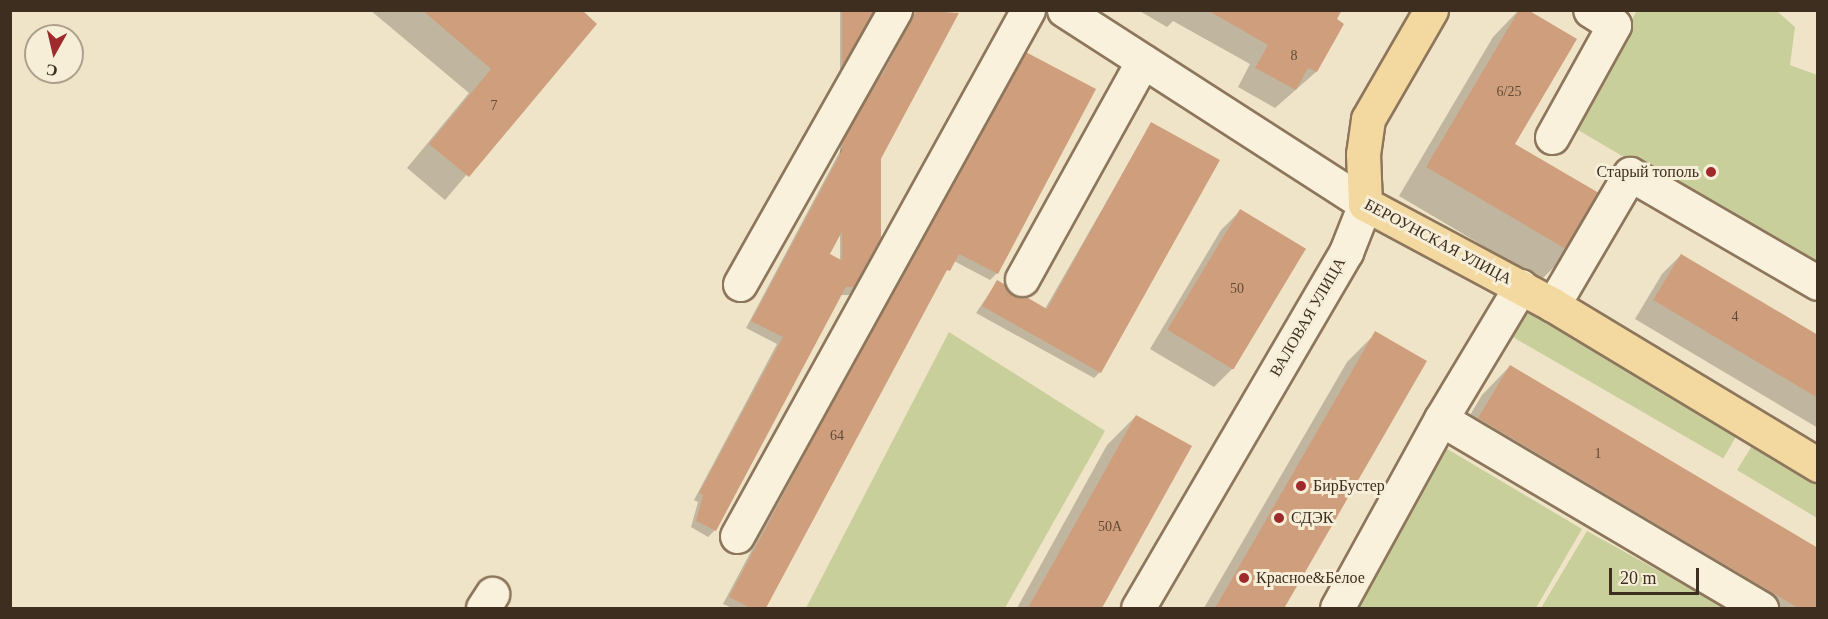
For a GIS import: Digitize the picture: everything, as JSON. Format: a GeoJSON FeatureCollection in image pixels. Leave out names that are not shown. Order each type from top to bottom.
{"type":"FeatureCollection","features":[{"type":"Feature","properties":{"kind":"main road","name":"ВАЛОВАЯ УЛИЦА"},"geometry":{"type":"LineString","coordinates":[[1365,204],[1362,154],[1368,119],[1431,10]]}},
{"type":"Feature","properties":{"kind":"main road","name":"БЕРОУНСКАЯ УЛИЦА"},"geometry":{"type":"LineString","coordinates":[[1365,204],[1553,304],[1818,465]]}},
{"type":"Feature","properties":{"kind":"street"},"geometry":{"type":"LineString","coordinates":[[740,284],[896,10]]}},
{"type":"Feature","properties":{"kind":"street"},"geometry":{"type":"LineString","coordinates":[[737,536],[1028,10]]}},
{"type":"Feature","properties":{"kind":"street","name":"БЕРОУНСКАЯ УЛИЦА"},"geometry":{"type":"LineString","coordinates":[[1064,10],[1365,204]]}},
{"type":"Feature","properties":{"kind":"street"},"geometry":{"type":"LineString","coordinates":[[1552,137],[1614,25],[1590,10]]}},
{"type":"Feature","properties":{"kind":"street"},"geometry":{"type":"LineString","coordinates":[[1022,279],[1143,61]]}},
{"type":"Feature","properties":{"kind":"street"},"geometry":{"type":"LineString","coordinates":[[1553,304],[1630,174],[1818,283]]}},
{"type":"Feature","properties":{"kind":"street","name":"ВАЛОВАЯ УЛИЦА"},"geometry":{"type":"LineString","coordinates":[[1138,609],[1346,252],[1365,204]]}},
{"type":"Feature","properties":{"kind":"street"},"geometry":{"type":"LineString","coordinates":[[1337,609],[1442,419],[1521,286]]}},
{"type":"Feature","properties":{"kind":"street"},"geometry":{"type":"LineString","coordinates":[[1442,419],[1761,609]]}},
{"type":"Feature","properties":{"kind":"green space"},"geometry":{"type":"Polygon","coordinates":[[[1637,11],[1777,11],[1795,27],[1790,65],[1817,75],[1817,271],[1568,124],[1637,11]]]}},
{"type":"Feature","properties":{"kind":"green space"},"geometry":{"type":"Polygon","coordinates":[[[1525,306],[1740,430],[1723,459],[1508,335],[1525,306]]]}},
{"type":"Feature","properties":{"kind":"green space"},"geometry":{"type":"Polygon","coordinates":[[[949,332],[1105,431],[1005,608],[806,608],[949,332]]]}},
{"type":"Feature","properties":{"kind":"green space"},"geometry":{"type":"Polygon","coordinates":[[[1755,441],[1817,479],[1817,518],[1737,470],[1755,441]]]}},
{"type":"Feature","properties":{"kind":"green space"},"geometry":{"type":"Polygon","coordinates":[[[1444,447],[1582,529],[1536,608],[1350,608],[1444,447]]]}},
{"type":"Feature","properties":{"kind":"green space"},"geometry":{"type":"Polygon","coordinates":[[[1587,531],[1726,608],[1541,608],[1587,531]]]}},
{"type":"Feature","properties":{"kind":"building"},"geometry":{"type":"Polygon","coordinates":[[[422,10],[582,10],[597,24],[469,177],[429,144],[491,69],[422,10]]]}},
{"type":"Feature","properties":{"kind":"building"},"geometry":{"type":"Polygon","coordinates":[[[842,10],[881,10],[881,287],[842,287],[842,10]]]}},
{"type":"Feature","properties":{"kind":"building"},"geometry":{"type":"Polygon","coordinates":[[[917,10],[959,13],[830,254],[856,268],[716,531],[696,521],[703,495],[699,493],[783,337],[751,321],[917,10]]]}},
{"type":"Feature","properties":{"kind":"building"},"geometry":{"type":"Polygon","coordinates":[[[1207,10],[1342,10],[1337,19],[1344,24],[1317,72],[1308,68],[1296,90],[1255,68],[1268,45],[1207,10]]]}},
{"type":"Feature","properties":{"kind":"building"},"geometry":{"type":"Polygon","coordinates":[[[1519,10],[1528,10],[1577,39],[1515,144],[1604,196],[1571,252],[1426,167],[1519,10]]]}},
{"type":"Feature","properties":{"kind":"building"},"geometry":{"type":"Polygon","coordinates":[[[1020,49],[1096,89],[998,274],[959,254],[950,271],[947,270],[766,608],[750,608],[729,597],[1020,49]]]}},
{"type":"Feature","properties":{"kind":"building"},"geometry":{"type":"Polygon","coordinates":[[[1151,122],[1220,160],[1101,373],[982,306],[997,280],[1047,309],[1151,122]]]}},
{"type":"Feature","properties":{"kind":"building"},"geometry":{"type":"Polygon","coordinates":[[[1240,209],[1306,249],[1233,370],[1167,330],[1240,209]]]}},
{"type":"Feature","properties":{"kind":"building"},"geometry":{"type":"Polygon","coordinates":[[[1681,254],[1818,335],[1818,398],[1653,300],[1681,254]]]}},
{"type":"Feature","properties":{"kind":"building"},"geometry":{"type":"Polygon","coordinates":[[[1375,331],[1427,361],[1284,608],[1215,608],[1375,331]]]}},
{"type":"Feature","properties":{"kind":"building"},"geometry":{"type":"Polygon","coordinates":[[[1510,365],[1818,548],[1818,608],[1798,608],[1478,418],[1510,365]]]}},
{"type":"Feature","properties":{"kind":"building"},"geometry":{"type":"Polygon","coordinates":[[[1136,415],[1192,446],[1102,608],[1028,608],[1136,415]]]}},
{"type":"Feature","properties":{"kind":"place","name":"Старый тополь"},"geometry":{"type":"Point","coordinates":[1711,172]}},
{"type":"Feature","properties":{"kind":"place","name":"БирБустер"},"geometry":{"type":"Point","coordinates":[1301,486]}},
{"type":"Feature","properties":{"kind":"place","name":"СДЭК"},"geometry":{"type":"Point","coordinates":[1279,518]}},
{"type":"Feature","properties":{"kind":"place","name":"Красное&Белое"},"geometry":{"type":"Point","coordinates":[1244,578]}}]}
